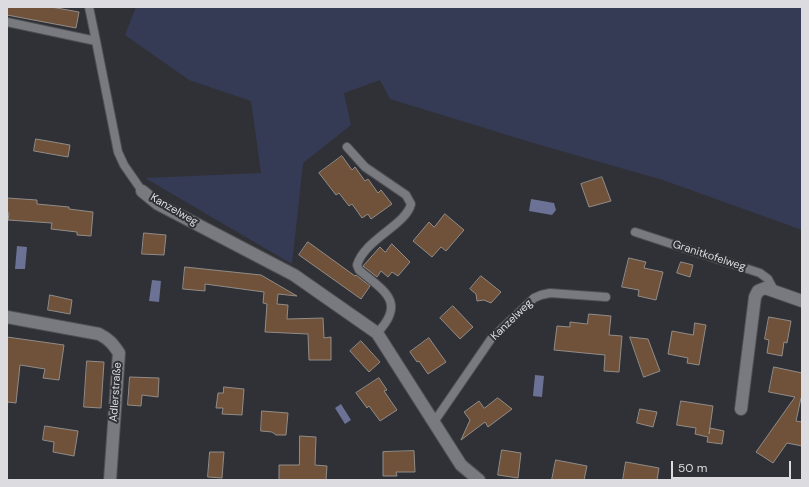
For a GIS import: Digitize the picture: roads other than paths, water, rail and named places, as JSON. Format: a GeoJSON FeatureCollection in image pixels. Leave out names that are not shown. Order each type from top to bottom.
{"type":"FeatureCollection","features":[{"type":"Feature","properties":{"kind":"street","name":"Kanzelweg"},"geometry":{"type":"LineString","coordinates":[[142,191],[158,204],[294,275],[377,333],[461,465],[479,480]]}},
{"type":"Feature","properties":{"kind":"street"},"geometry":{"type":"LineString","coordinates":[[742,409],[755,297],[758,291],[765,288],[802,301]]}},
{"type":"Feature","properties":{"kind":"street","name":"Adlerstraße"},"geometry":{"type":"LineString","coordinates":[[7,317],[99,334],[108,338],[114,344],[118,353],[110,480]]}},
{"type":"Feature","properties":{"kind":"lane","name":"Kanzelweg"},"geometry":{"type":"LineString","coordinates":[[90,7],[118,152],[124,165],[142,191]]}},
{"type":"Feature","properties":{"kind":"lane"},"geometry":{"type":"LineString","coordinates":[[7,23],[96,41]]}},
{"type":"Feature","properties":{"kind":"lane"},"geometry":{"type":"LineString","coordinates":[[347,147],[365,167],[406,195],[412,204],[409,212],[377,238],[359,258],[357,265],[359,270],[387,294],[391,302],[391,313],[386,323],[377,333]]}},
{"type":"Feature","properties":{"kind":"lane","name":"Granitkofelweg"},"geometry":{"type":"LineString","coordinates":[[636,232],[760,273],[768,279],[775,292]]}},
{"type":"Feature","properties":{"kind":"lane","name":"Kanzelweg"},"geometry":{"type":"LineString","coordinates":[[434,422],[491,339],[534,298],[550,293],[606,297]]}}]}
